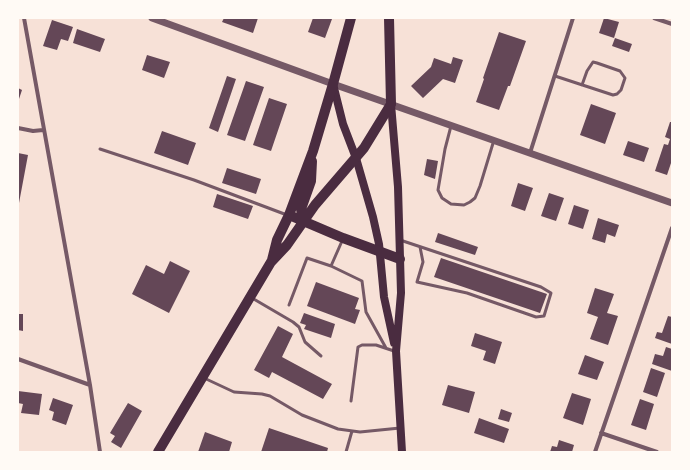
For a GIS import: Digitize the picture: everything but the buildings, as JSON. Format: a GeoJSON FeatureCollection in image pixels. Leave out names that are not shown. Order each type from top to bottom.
{"type":"FeatureCollection","features":[{"type":"Feature","properties":{"kind":"main road"},"geometry":{"type":"LineString","coordinates":[[271,262],[277,240],[289,215],[313,151],[333,84],[350,18]]}},
{"type":"Feature","properties":{"kind":"main road"},"geometry":{"type":"LineString","coordinates":[[388,19],[391,104],[398,187],[402,293],[396,351],[402,452]]}},
{"type":"Feature","properties":{"kind":"main road"},"geometry":{"type":"LineString","coordinates":[[333,84],[343,124],[356,158],[373,217],[380,252],[384,297],[396,351]]}},
{"type":"Feature","properties":{"kind":"main road"},"geometry":{"type":"LineString","coordinates":[[158,452],[271,262],[287,245],[315,205],[364,148],[391,104]]}},
{"type":"Feature","properties":{"kind":"main road"},"geometry":{"type":"LineString","coordinates":[[303,221],[301,210],[311,181],[313,151]]}},
{"type":"Feature","properties":{"kind":"main road"},"geometry":{"type":"LineString","coordinates":[[289,215],[343,238],[400,259]]}},
{"type":"Feature","properties":{"kind":"street"},"geometry":{"type":"LineString","coordinates":[[24,18],[90,385],[100,452]]}},
{"type":"Feature","properties":{"kind":"street"},"geometry":{"type":"LineString","coordinates":[[152,18],[333,84],[672,203]]}},
{"type":"Feature","properties":{"kind":"street"},"geometry":{"type":"LineString","coordinates":[[530,153],[573,18]]}},
{"type":"Feature","properties":{"kind":"street"},"geometry":{"type":"LineString","coordinates":[[654,18],[672,24]]}},
{"type":"Feature","properties":{"kind":"street"},"geometry":{"type":"LineString","coordinates":[[18,128],[33,132],[44,130]]}},
{"type":"Feature","properties":{"kind":"street"},"geometry":{"type":"LineString","coordinates":[[595,452],[672,228]]}},
{"type":"Feature","properties":{"kind":"street"},"geometry":{"type":"LineString","coordinates":[[18,359],[90,385]]}},
{"type":"Feature","properties":{"kind":"street"},"geometry":{"type":"LineString","coordinates":[[601,433],[657,452]]}},
{"type":"Feature","properties":{"kind":"lane"},"geometry":{"type":"LineString","coordinates":[[555,76],[582,85],[613,95],[617,94],[621,90],[625,78],[620,71],[597,62],[593,62],[590,65],[582,85]]}},
{"type":"Feature","properties":{"kind":"lane"},"geometry":{"type":"LineString","coordinates":[[452,126],[438,190],[442,198],[450,204],[464,205],[475,198],[494,140]]}},
{"type":"Feature","properties":{"kind":"lane"},"geometry":{"type":"LineString","coordinates":[[100,149],[194,180],[289,215]]}},
{"type":"Feature","properties":{"kind":"lane"},"geometry":{"type":"LineString","coordinates":[[331,266],[343,238]]}},
{"type":"Feature","properties":{"kind":"lane"},"geometry":{"type":"LineString","coordinates":[[399,239],[420,246],[542,287],[551,293],[544,316],[536,317],[467,293],[417,282],[423,262],[420,246]]}},
{"type":"Feature","properties":{"kind":"lane"},"geometry":{"type":"LineString","coordinates":[[289,305],[307,258],[331,266],[362,281],[366,312],[386,348]]}},
{"type":"Feature","properties":{"kind":"lane"},"geometry":{"type":"LineString","coordinates":[[250,298],[293,322],[299,327],[305,342],[321,356]]}},
{"type":"Feature","properties":{"kind":"lane"},"geometry":{"type":"LineString","coordinates":[[351,401],[358,347],[362,345],[376,344],[396,351]]}},
{"type":"Feature","properties":{"kind":"lane"},"geometry":{"type":"LineString","coordinates":[[202,378],[234,392],[270,396],[302,415],[338,429],[360,432],[400,428]]}},
{"type":"Feature","properties":{"kind":"lane"},"geometry":{"type":"LineString","coordinates":[[346,452],[352,431]]}}]}
